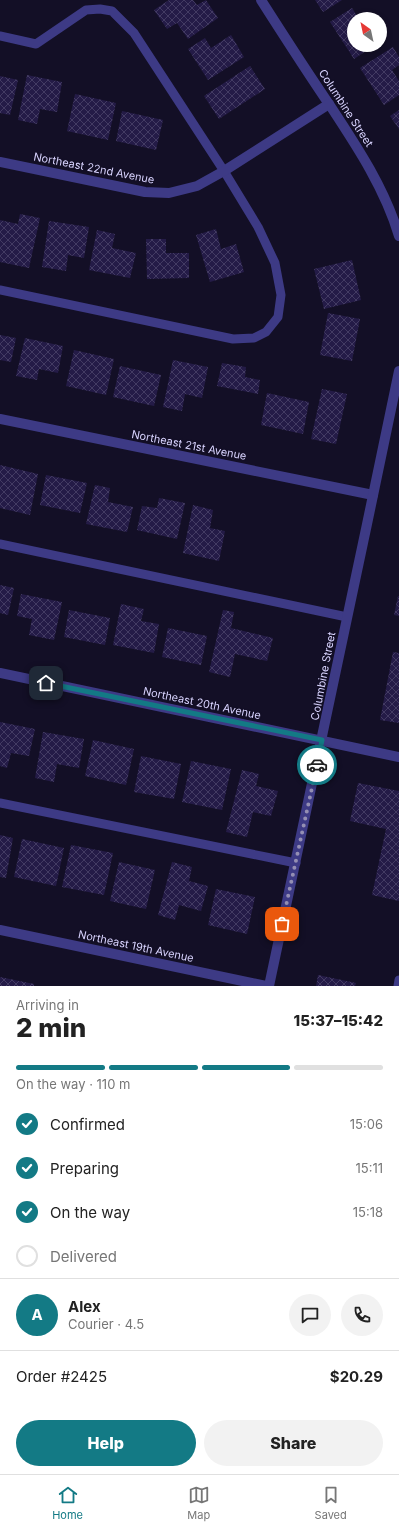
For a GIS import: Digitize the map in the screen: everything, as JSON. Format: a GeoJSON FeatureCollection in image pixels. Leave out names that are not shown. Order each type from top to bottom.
{"type":"FeatureCollection","features":[{"type":"Feature","properties":{"kind":"street","name":"Columbine Street"},"geometry":{"type":"LineString","coordinates":[[261,0],[361,154],[381,188],[399,236]]}},
{"type":"Feature","properties":{"kind":"street","name":"Northeast 22nd Avenue"},"geometry":{"type":"LineString","coordinates":[[0,162],[145,192],[169,193],[197,186],[224,171],[329,104]]}},
{"type":"Feature","properties":{"kind":"street","name":"Columbine Street"},"geometry":{"type":"LineString","coordinates":[[268,986],[296,863],[399,371]]}},
{"type":"Feature","properties":{"kind":"street","name":"Northeast 21st Avenue"},"geometry":{"type":"LineString","coordinates":[[0,419],[373,495]]}},
{"type":"Feature","properties":{"kind":"street","name":"Northeast 20th Avenue"},"geometry":{"type":"LineString","coordinates":[[0,673],[399,757]]}},
{"type":"Feature","properties":{"kind":"street","name":"Northeast 19th Avenue"},"geometry":{"type":"LineString","coordinates":[[0,930],[268,986]]}},
{"type":"Feature","properties":{"kind":"lane"},"geometry":{"type":"LineString","coordinates":[[0,36],[36,44],[86,10],[100,8],[112,11],[134,34],[224,171],[258,227],[275,263],[281,295],[278,317],[266,332],[254,338],[233,339],[0,290]]}},
{"type":"Feature","properties":{"kind":"lane"},"geometry":{"type":"LineString","coordinates":[[0,544],[347,616]]}},
{"type":"Feature","properties":{"kind":"lane"},"geometry":{"type":"LineString","coordinates":[[0,803],[296,863]]}},
{"type":"Feature","properties":{"kind":"lane"},"geometry":{"type":"LineString","coordinates":[[398,986],[399,980]]}},
{"type":"Feature","properties":{"kind":"building"},"geometry":{"type":"Polygon","coordinates":[[[169,0],[193,0],[197,5],[206,0],[218,18],[188,39],[177,23],[167,29],[154,10],[169,0]]]}},
{"type":"Feature","properties":{"kind":"building"},"geometry":{"type":"Polygon","coordinates":[[[315,0],[342,0],[323,12],[315,0]]]}},
{"type":"Feature","properties":{"kind":"building"},"geometry":{"type":"Polygon","coordinates":[[[352,8],[355,12],[347,12],[347,48],[330,22],[352,8]]]}},
{"type":"Feature","properties":{"kind":"building"},"geometry":{"type":"Polygon","coordinates":[[[231,35],[244,57],[208,80],[188,49],[205,38],[211,48],[231,35]]]}},
{"type":"Feature","properties":{"kind":"building"},"geometry":{"type":"Polygon","coordinates":[[[393,47],[399,57],[399,65],[392,70],[399,81],[399,95],[384,105],[360,68],[393,47]]]}},
{"type":"Feature","properties":{"kind":"building"},"geometry":{"type":"Polygon","coordinates":[[[349,52],[364,52],[354,59],[349,52]]]}},
{"type":"Feature","properties":{"kind":"building"},"geometry":{"type":"Polygon","coordinates":[[[250,66],[265,89],[219,119],[204,96],[250,66]]]}},
{"type":"Feature","properties":{"kind":"building"},"geometry":{"type":"Polygon","coordinates":[[[27,75],[62,82],[57,112],[40,109],[37,124],[18,120],[27,75]]]}},
{"type":"Feature","properties":{"kind":"building"},"geometry":{"type":"Polygon","coordinates":[[[0,76],[18,80],[10,115],[0,113],[0,76]]]}},
{"type":"Feature","properties":{"kind":"building"},"geometry":{"type":"Polygon","coordinates":[[[75,94],[116,103],[108,140],[67,131],[75,94]]]}},
{"type":"Feature","properties":{"kind":"building"},"geometry":{"type":"Polygon","coordinates":[[[399,110],[399,129],[390,116],[399,110]]]}},
{"type":"Feature","properties":{"kind":"building"},"geometry":{"type":"Polygon","coordinates":[[[122,111],[163,120],[156,150],[116,141],[122,111]]]}},
{"type":"Feature","properties":{"kind":"building"},"geometry":{"type":"Polygon","coordinates":[[[20,214],[40,218],[29,268],[0,262],[0,220],[18,224],[20,214]]]}},
{"type":"Feature","properties":{"kind":"building"},"geometry":{"type":"Polygon","coordinates":[[[49,221],[89,227],[84,258],[68,255],[66,271],[42,267],[49,221]]]}},
{"type":"Feature","properties":{"kind":"building"},"geometry":{"type":"Polygon","coordinates":[[[216,229],[221,249],[236,244],[244,272],[210,282],[196,235],[216,229]]]}},
{"type":"Feature","properties":{"kind":"building"},"geometry":{"type":"Polygon","coordinates":[[[97,230],[115,234],[112,248],[136,253],[130,278],[89,270],[97,230]]]}},
{"type":"Feature","properties":{"kind":"building"},"geometry":{"type":"Polygon","coordinates":[[[146,239],[166,239],[166,253],[189,253],[189,278],[147,279],[146,239]]]}},
{"type":"Feature","properties":{"kind":"building"},"geometry":{"type":"Polygon","coordinates":[[[352,260],[361,300],[324,309],[314,269],[352,260]]]}},
{"type":"Feature","properties":{"kind":"building"},"geometry":{"type":"Polygon","coordinates":[[[328,313],[360,319],[352,361],[320,355],[328,313]]]}},
{"type":"Feature","properties":{"kind":"building"},"geometry":{"type":"Polygon","coordinates":[[[0,335],[16,338],[11,362],[0,360],[0,335]]]}},
{"type":"Feature","properties":{"kind":"building"},"geometry":{"type":"Polygon","coordinates":[[[25,338],[63,346],[58,373],[39,369],[37,380],[16,376],[25,338]]]}},
{"type":"Feature","properties":{"kind":"building"},"geometry":{"type":"Polygon","coordinates":[[[74,350],[114,359],[106,395],[66,386],[74,350]]]}},
{"type":"Feature","properties":{"kind":"building"},"geometry":{"type":"Polygon","coordinates":[[[173,360],[208,367],[202,398],[185,394],[182,411],[163,407],[173,360]]]}},
{"type":"Feature","properties":{"kind":"building"},"geometry":{"type":"Polygon","coordinates":[[[222,363],[246,367],[245,377],[260,380],[258,394],[217,386],[222,363]]]}},
{"type":"Feature","properties":{"kind":"building"},"geometry":{"type":"Polygon","coordinates":[[[120,366],[161,375],[154,406],[113,397],[120,366]]]}},
{"type":"Feature","properties":{"kind":"building"},"geometry":{"type":"Polygon","coordinates":[[[322,389],[347,394],[336,444],[311,439],[322,389]]]}},
{"type":"Feature","properties":{"kind":"building"},"geometry":{"type":"Polygon","coordinates":[[[267,393],[309,402],[303,434],[261,425],[267,393]]]}},
{"type":"Feature","properties":{"kind":"building"},"geometry":{"type":"Polygon","coordinates":[[[0,465],[38,474],[30,515],[0,508],[0,465]]]}},
{"type":"Feature","properties":{"kind":"building"},"geometry":{"type":"Polygon","coordinates":[[[46,475],[87,483],[80,513],[40,505],[46,475]]]}},
{"type":"Feature","properties":{"kind":"building"},"geometry":{"type":"Polygon","coordinates":[[[95,485],[110,488],[108,502],[133,507],[127,532],[86,524],[95,485]]]}},
{"type":"Feature","properties":{"kind":"building"},"geometry":{"type":"Polygon","coordinates":[[[159,498],[185,503],[177,539],[137,530],[142,506],[157,508],[159,498]]]}},
{"type":"Feature","properties":{"kind":"building"},"geometry":{"type":"Polygon","coordinates":[[[193,505],[213,510],[210,528],[225,531],[219,561],[183,553],[193,505]]]}},
{"type":"Feature","properties":{"kind":"building"},"geometry":{"type":"Polygon","coordinates":[[[0,585],[14,588],[8,615],[0,613],[0,585]]]}},
{"type":"Feature","properties":{"kind":"building"},"geometry":{"type":"Polygon","coordinates":[[[21,594],[62,602],[54,640],[29,635],[32,619],[17,616],[21,594]]]}},
{"type":"Feature","properties":{"kind":"building"},"geometry":{"type":"Polygon","coordinates":[[[399,596],[399,616],[394,615],[399,596]]]}},
{"type":"Feature","properties":{"kind":"building"},"geometry":{"type":"Polygon","coordinates":[[[121,604],[144,609],[141,621],[159,624],[154,653],[113,645],[121,604]]]}},
{"type":"Feature","properties":{"kind":"building"},"geometry":{"type":"Polygon","coordinates":[[[69,610],[110,618],[105,645],[64,637],[69,610]]]}},
{"type":"Feature","properties":{"kind":"building"},"geometry":{"type":"Polygon","coordinates":[[[223,610],[234,612],[231,628],[273,638],[267,661],[235,654],[230,677],[209,672],[223,610]]]}},
{"type":"Feature","properties":{"kind":"building"},"geometry":{"type":"Polygon","coordinates":[[[168,628],[207,636],[201,665],[162,657],[168,628]]]}},
{"type":"Feature","properties":{"kind":"building"},"geometry":{"type":"Polygon","coordinates":[[[393,652],[399,653],[399,723],[380,720],[393,652]]]}},
{"type":"Feature","properties":{"kind":"building"},"geometry":{"type":"Polygon","coordinates":[[[0,722],[35,729],[29,756],[11,753],[7,768],[0,766],[0,722]]]}},
{"type":"Feature","properties":{"kind":"building"},"geometry":{"type":"Polygon","coordinates":[[[43,732],[84,739],[79,768],[57,764],[54,782],[35,778],[43,732]]]}},
{"type":"Feature","properties":{"kind":"building"},"geometry":{"type":"Polygon","coordinates":[[[93,740],[134,749],[126,785],[85,776],[93,740]]]}},
{"type":"Feature","properties":{"kind":"building"},"geometry":{"type":"Polygon","coordinates":[[[141,756],[181,764],[174,799],[134,792],[141,756]]]}},
{"type":"Feature","properties":{"kind":"building"},"geometry":{"type":"Polygon","coordinates":[[[191,761],[231,769],[222,810],[182,802],[191,761]]]}},
{"type":"Feature","properties":{"kind":"building"},"geometry":{"type":"Polygon","coordinates":[[[242,770],[259,774],[256,786],[278,791],[271,816],[253,812],[247,837],[226,832],[242,770]]]}},
{"type":"Feature","properties":{"kind":"building"},"geometry":{"type":"Polygon","coordinates":[[[358,783],[399,791],[399,901],[372,895],[386,829],[350,821],[358,783]]]}},
{"type":"Feature","properties":{"kind":"building"},"geometry":{"type":"Polygon","coordinates":[[[0,835],[13,838],[6,878],[0,877],[0,835]]]}},
{"type":"Feature","properties":{"kind":"building"},"geometry":{"type":"Polygon","coordinates":[[[22,839],[64,848],[56,886],[14,877],[22,839]]]}},
{"type":"Feature","properties":{"kind":"building"},"geometry":{"type":"Polygon","coordinates":[[[71,845],[113,853],[104,895],[62,887],[71,845]]]}},
{"type":"Feature","properties":{"kind":"building"},"geometry":{"type":"Polygon","coordinates":[[[119,862],[155,870],[146,909],[110,901],[119,862]]]}},
{"type":"Feature","properties":{"kind":"building"},"geometry":{"type":"Polygon","coordinates":[[[172,862],[192,867],[189,881],[208,886],[201,911],[179,905],[175,920],[158,915],[172,862]]]}},
{"type":"Feature","properties":{"kind":"building"},"geometry":{"type":"Polygon","coordinates":[[[216,889],[255,897],[247,934],[208,925],[216,889]]]}},
{"type":"Feature","properties":{"kind":"building"},"geometry":{"type":"Polygon","coordinates":[[[318,975],[356,983],[355,986],[316,986],[318,975]]]}},
{"type":"Feature","properties":{"kind":"building"},"geometry":{"type":"Polygon","coordinates":[[[0,977],[34,984],[34,986],[0,986],[0,977]]]}},
{"type":"Feature","properties":{"kind":"way so far"},"geometry":{"type":"LineString","coordinates":[[282,924],[317,765]]}},
{"type":"Feature","properties":{"kind":"route"},"geometry":{"type":"LineString","coordinates":[[46,683],[322,740],[317,765]]}}]}
